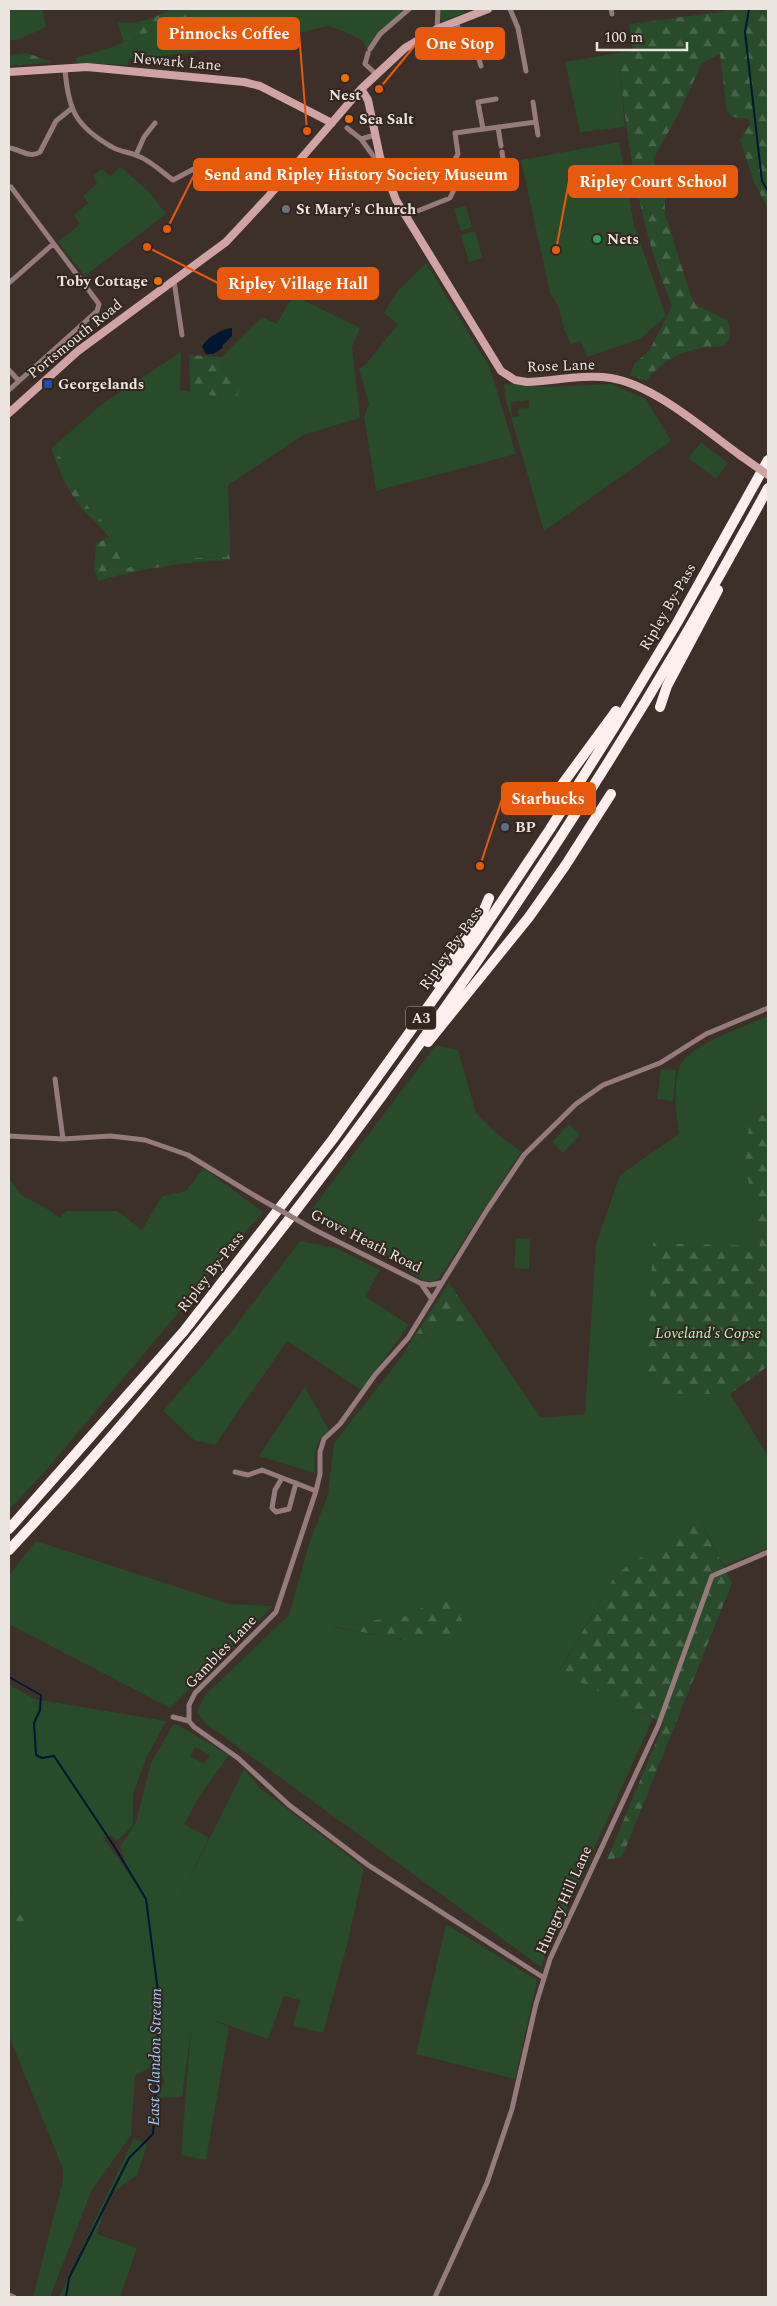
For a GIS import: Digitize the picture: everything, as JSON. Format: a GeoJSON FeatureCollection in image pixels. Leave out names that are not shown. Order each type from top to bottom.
{"type":"FeatureCollection","features":[{"type":"Feature","properties":{"kind":"highway","name":"Ripley By-Pass"},"geometry":{"type":"LineString","coordinates":[[9,1529],[184,1331],[360,1103],[478,937],[550,829],[677,623],[768,460]]}},
{"type":"Feature","properties":{"kind":"highway","name":"Ripley By-Pass"},"geometry":{"type":"LineString","coordinates":[[9,1550],[194,1339],[282,1230],[370,1113],[491,944],[563,835],[628,731],[739,542],[768,488]]}},
{"type":"Feature","properties":{"kind":"highway"},"geometry":{"type":"LineString","coordinates":[[660,707],[667,686],[710,607],[739,542]]}},
{"type":"Feature","properties":{"kind":"highway"},"geometry":{"type":"LineString","coordinates":[[547,805],[593,745],[677,623]]}},
{"type":"Feature","properties":{"kind":"highway"},"geometry":{"type":"LineString","coordinates":[[370,1113],[529,917],[565,866],[611,794]]}},
{"type":"Feature","properties":{"kind":"highway"},"geometry":{"type":"LineString","coordinates":[[360,1103],[471,931],[489,898]]}},
{"type":"Feature","properties":{"kind":"main road","name":"Portsmouth Road"},"geometry":{"type":"LineString","coordinates":[[9,413],[78,351],[210,256],[238,230],[361,89],[405,48],[437,29],[488,9]]}},
{"type":"Feature","properties":{"kind":"main road","name":"Newark Lane"},"geometry":{"type":"LineString","coordinates":[[9,72],[87,67],[249,83],[286,98],[332,124]]}},
{"type":"Feature","properties":{"kind":"main road","name":"Rose Lane"},"geometry":{"type":"LineString","coordinates":[[361,89],[368,100],[384,171],[404,216],[491,356],[506,375],[526,382],[600,378],[630,383],[654,394],[768,474]]}},
{"type":"Feature","properties":{"kind":"street"},"geometry":{"type":"LineString","coordinates":[[376,74],[365,64],[369,51],[380,34],[409,9]]}},
{"type":"Feature","properties":{"kind":"street"},"geometry":{"type":"LineString","coordinates":[[437,29],[438,9]]}},
{"type":"Feature","properties":{"kind":"street"},"geometry":{"type":"LineString","coordinates":[[510,9],[518,28],[526,71]]}},
{"type":"Feature","properties":{"kind":"street"},"geometry":{"type":"LineString","coordinates":[[456,22],[465,45],[477,53],[481,66]]}},
{"type":"Feature","properties":{"kind":"street"},"geometry":{"type":"LineString","coordinates":[[65,69],[71,109],[84,127],[112,147],[136,155],[173,180],[205,163]]}},
{"type":"Feature","properties":{"kind":"street"},"geometry":{"type":"LineString","coordinates":[[482,129],[478,102],[496,99]]}},
{"type":"Feature","properties":{"kind":"street"},"geometry":{"type":"LineString","coordinates":[[533,102],[538,135]]}},
{"type":"Feature","properties":{"kind":"street"},"geometry":{"type":"LineString","coordinates":[[9,148],[29,155],[37,154],[40,152],[56,121],[71,109]]}},
{"type":"Feature","properties":{"kind":"street"},"geometry":{"type":"LineString","coordinates":[[404,216],[450,198],[458,181],[454,161],[458,154],[454,133],[536,122]]}},
{"type":"Feature","properties":{"kind":"street"},"geometry":{"type":"LineString","coordinates":[[136,155],[144,137],[155,123]]}},
{"type":"Feature","properties":{"kind":"street"},"geometry":{"type":"LineString","coordinates":[[498,127],[501,146]]}},
{"type":"Feature","properties":{"kind":"street","name":"Rose Lane"},"geometry":{"type":"LineString","coordinates":[[347,128],[361,139],[384,171]]}},
{"type":"Feature","properties":{"kind":"street"},"geometry":{"type":"LineString","coordinates":[[361,139],[375,135]]}},
{"type":"Feature","properties":{"kind":"street"},"geometry":{"type":"LineString","coordinates":[[16,149],[16,157]]}},
{"type":"Feature","properties":{"kind":"street"},"geometry":{"type":"LineString","coordinates":[[457,174],[504,165],[502,152]]}},
{"type":"Feature","properties":{"kind":"street"},"geometry":{"type":"LineString","coordinates":[[9,390],[97,311],[98,302],[11,187]]}},
{"type":"Feature","properties":{"kind":"street"},"geometry":{"type":"LineString","coordinates":[[9,283],[53,244]]}},
{"type":"Feature","properties":{"kind":"street"},"geometry":{"type":"LineString","coordinates":[[174,281],[182,335]]}},
{"type":"Feature","properties":{"kind":"street"},"geometry":{"type":"LineString","coordinates":[[9,370],[19,381]]}},
{"type":"Feature","properties":{"kind":"street"},"geometry":{"type":"LineString","coordinates":[[441,1283],[515,1167],[559,1118],[604,1085],[660,1063],[706,1034],[768,1008]]}},
{"type":"Feature","properties":{"kind":"street"},"geometry":{"type":"LineString","coordinates":[[54,1079],[63,1139]]}},
{"type":"Feature","properties":{"kind":"street","name":"Grove Heath Road"},"geometry":{"type":"LineString","coordinates":[[9,1136],[63,1139],[130,1137],[158,1143],[188,1154],[313,1229],[420,1283],[430,1285],[441,1283]]}},
{"type":"Feature","properties":{"kind":"street"},"geometry":{"type":"LineString","coordinates":[[420,1283],[431,1298]]}},
{"type":"Feature","properties":{"kind":"street","name":"Gambles Lane"},"geometry":{"type":"LineString","coordinates":[[189,1721],[189,1706],[195,1694],[265,1624],[278,1608],[287,1573],[316,1491],[320,1474],[320,1452],[324,1440],[340,1424],[375,1375],[408,1338],[441,1283]]}},
{"type":"Feature","properties":{"kind":"street"},"geometry":{"type":"LineString","coordinates":[[235,1472],[248,1475],[262,1470],[316,1491]]}},
{"type":"Feature","properties":{"kind":"street"},"geometry":{"type":"LineString","coordinates":[[282,1478],[275,1490],[272,1508],[276,1512],[289,1509],[296,1483]]}},
{"type":"Feature","properties":{"kind":"street","name":"Hungry Hill Lane"},"geometry":{"type":"LineString","coordinates":[[435,2297],[487,2183],[512,2109],[550,1959],[658,1726],[712,1576],[768,1552]]}},
{"type":"Feature","properties":{"kind":"street"},"geometry":{"type":"LineString","coordinates":[[174,1717],[189,1721],[194,1728],[238,1758],[323,1832],[368,1865],[544,1978]]}},
{"type":"Feature","properties":{"kind":"street"},"geometry":{"type":"LineString","coordinates":[[9,2295],[14,2297]]}},
{"type":"Feature","properties":{"kind":"green space"},"geometry":{"type":"Polygon","coordinates":[[[9,9],[42,9],[46,27],[22,38],[9,41],[9,9]]]}},
{"type":"Feature","properties":{"kind":"green space"},"geometry":{"type":"Polygon","coordinates":[[[172,9],[209,9],[124,42],[117,22],[139,22],[172,9]]]}},
{"type":"Feature","properties":{"kind":"green space"},"geometry":{"type":"Polygon","coordinates":[[[209,9],[406,9],[369,49],[366,48],[363,41],[328,26],[281,37],[261,47],[229,47],[129,59],[128,65],[78,63],[75,58],[109,48],[209,9]]]}},
{"type":"Feature","properties":{"kind":"green space"},"geometry":{"type":"Polygon","coordinates":[[[440,9],[463,9],[465,13],[443,21],[440,20],[440,9]]]}},
{"type":"Feature","properties":{"kind":"green space"},"geometry":{"type":"Polygon","coordinates":[[[727,9],[768,9],[768,209],[754,182],[740,140],[750,124],[748,119],[733,117],[727,112],[720,54],[702,63],[678,115],[653,159],[665,189],[665,214],[692,299],[696,305],[727,320],[730,336],[724,346],[701,348],[672,358],[646,381],[630,375],[634,364],[649,351],[672,306],[651,245],[643,214],[625,117],[618,53],[633,51],[629,24],[727,11],[727,9]]]}},
{"type":"Feature","properties":{"kind":"green space"},"geometry":{"type":"Polygon","coordinates":[[[27,53],[52,62],[9,66],[9,55],[27,53]]]}},
{"type":"Feature","properties":{"kind":"green space"},"geometry":{"type":"Polygon","coordinates":[[[618,53],[625,127],[580,132],[565,62],[618,53]]]}},
{"type":"Feature","properties":{"kind":"green space"},"geometry":{"type":"Polygon","coordinates":[[[619,142],[634,225],[666,316],[640,339],[587,357],[581,341],[571,344],[564,329],[559,308],[550,293],[521,160],[619,142]]]}},
{"type":"Feature","properties":{"kind":"green space"},"geometry":{"type":"Polygon","coordinates":[[[121,167],[150,193],[166,214],[85,276],[58,242],[80,224],[74,215],[88,203],[83,196],[97,183],[93,176],[102,169],[110,176],[121,167]]]}},
{"type":"Feature","properties":{"kind":"green space"},"geometry":{"type":"Polygon","coordinates":[[[466,206],[472,227],[461,231],[454,209],[466,206]]]}},
{"type":"Feature","properties":{"kind":"green space"},"geometry":{"type":"Polygon","coordinates":[[[475,231],[482,258],[469,262],[461,235],[475,231]]]}},
{"type":"Feature","properties":{"kind":"green space"},"geometry":{"type":"Polygon","coordinates":[[[426,263],[490,368],[516,454],[376,491],[364,417],[369,404],[359,369],[366,364],[398,324],[384,313],[398,291],[426,263]]]}},
{"type":"Feature","properties":{"kind":"green space"},"geometry":{"type":"Polygon","coordinates":[[[293,295],[360,328],[352,347],[360,418],[303,435],[228,485],[230,540],[227,557],[192,558],[124,568],[103,522],[90,510],[54,446],[102,404],[181,352],[180,390],[236,399],[224,371],[222,357],[262,317],[277,324],[293,295]]]}},
{"type":"Feature","properties":{"kind":"green space"},"geometry":{"type":"Polygon","coordinates":[[[189,355],[222,357],[224,371],[234,374],[240,388],[236,399],[190,392],[189,355]]]}},
{"type":"Feature","properties":{"kind":"green space"},"geometry":{"type":"Polygon","coordinates":[[[504,384],[548,387],[611,384],[646,399],[671,441],[544,531],[506,400],[504,384]],[[529,400],[511,402],[512,417],[519,416],[518,409],[529,408],[529,400]]]}},
{"type":"Feature","properties":{"kind":"green space"},"geometry":{"type":"Polygon","coordinates":[[[701,442],[728,463],[716,479],[688,458],[701,442]]]}},
{"type":"Feature","properties":{"kind":"green space"},"geometry":{"type":"Polygon","coordinates":[[[54,446],[90,510],[103,522],[124,568],[192,558],[227,557],[230,540],[230,560],[164,566],[98,581],[94,570],[96,544],[109,537],[87,514],[70,492],[61,475],[51,448],[54,446]]]}},
{"type":"Feature","properties":{"kind":"green space"},"geometry":{"type":"Polygon","coordinates":[[[768,1016],[768,1114],[750,1117],[761,1246],[659,1394],[730,1394],[768,1456],[768,1548],[724,1566],[699,1518],[616,1574],[559,1671],[653,1718],[541,1967],[205,1723],[197,1712],[204,1696],[289,1615],[310,1541],[328,1495],[334,1443],[400,1359],[432,1328],[475,1321],[541,1418],[585,1414],[596,1244],[620,1175],[679,1134],[676,1084],[679,1068],[684,1060],[693,1052],[718,1037],[768,1016]],[[406,1616],[334,1626],[334,1627],[403,1640],[406,1616]]]}},
{"type":"Feature","properties":{"kind":"green space"},"geometry":{"type":"Polygon","coordinates":[[[436,1045],[458,1050],[476,1113],[495,1132],[521,1152],[440,1277],[433,1282],[423,1280],[312,1209],[436,1045]]]}},
{"type":"Feature","properties":{"kind":"green space"},"geometry":{"type":"Polygon","coordinates":[[[661,1069],[676,1070],[673,1101],[657,1099],[661,1069]]]}},
{"type":"Feature","properties":{"kind":"green space","name":"Loveland's Copse"},"geometry":{"type":"Polygon","coordinates":[[[768,1114],[768,1366],[730,1394],[659,1394],[649,1381],[647,1365],[653,1243],[760,1246],[745,1162],[750,1117],[768,1114]]]}},
{"type":"Feature","properties":{"kind":"green space"},"geometry":{"type":"Polygon","coordinates":[[[569,1124],[580,1135],[563,1153],[552,1142],[569,1124]]]}},
{"type":"Feature","properties":{"kind":"green space"},"geometry":{"type":"Polygon","coordinates":[[[203,1168],[263,1212],[53,1462],[9,1510],[9,1178],[21,1195],[46,1208],[60,1218],[66,1211],[117,1211],[142,1230],[162,1196],[186,1191],[203,1168]]]}},
{"type":"Feature","properties":{"kind":"green space"},"geometry":{"type":"Polygon","coordinates":[[[516,1238],[530,1239],[529,1269],[514,1268],[516,1238]]]}},
{"type":"Feature","properties":{"kind":"green space"},"geometry":{"type":"Polygon","coordinates":[[[300,1241],[336,1248],[380,1270],[365,1296],[409,1325],[361,1390],[287,1341],[215,1445],[194,1440],[163,1411],[231,1332],[300,1241]]]}},
{"type":"Feature","properties":{"kind":"green space"},"geometry":{"type":"Polygon","coordinates":[[[449,1283],[475,1321],[432,1328],[400,1359],[449,1283]]]}},
{"type":"Feature","properties":{"kind":"green space"},"geometry":{"type":"Polygon","coordinates":[[[305,1387],[330,1432],[320,1440],[316,1449],[315,1473],[259,1456],[305,1387]]]}},
{"type":"Feature","properties":{"kind":"green space"},"geometry":{"type":"Polygon","coordinates":[[[699,1518],[732,1583],[622,1857],[607,1860],[664,1723],[559,1672],[616,1574],[699,1518]]]}},
{"type":"Feature","properties":{"kind":"green space"},"geometry":{"type":"Polygon","coordinates":[[[36,1541],[229,1604],[273,1606],[170,1708],[9,1624],[9,1575],[36,1541]]]}},
{"type":"Feature","properties":{"kind":"green space"},"geometry":{"type":"Polygon","coordinates":[[[450,1593],[469,1637],[403,1640],[332,1626],[406,1616],[450,1593]]]}},
{"type":"Feature","properties":{"kind":"green space"},"geometry":{"type":"Polygon","coordinates":[[[9,1684],[34,1699],[166,1721],[146,1759],[133,1794],[133,1825],[118,1840],[111,1836],[103,1837],[138,1887],[127,1869],[120,1846],[136,1822],[151,1763],[174,1723],[229,1755],[201,1794],[184,1824],[209,1838],[176,1906],[244,1769],[260,1788],[364,1868],[347,1945],[323,2033],[293,2026],[300,2000],[284,1996],[268,2039],[210,2019],[229,2027],[206,2160],[181,2155],[191,2030],[182,2097],[155,2098],[165,2082],[156,2064],[135,2076],[131,2135],[91,2192],[50,2297],[33,2297],[63,2180],[63,2169],[9,2036],[9,1950],[28,1928],[9,1888],[9,1684]],[[195,1747],[190,1756],[204,1764],[210,1755],[195,1747]]]}},
{"type":"Feature","properties":{"kind":"green space"},"geometry":{"type":"Polygon","coordinates":[[[9,1888],[28,1928],[9,1950],[9,1888]]]}},
{"type":"Feature","properties":{"kind":"green space"},"geometry":{"type":"Polygon","coordinates":[[[446,1924],[537,1980],[515,2079],[416,2054],[446,1924]]]}},
{"type":"Feature","properties":{"kind":"green space"},"geometry":{"type":"Polygon","coordinates":[[[134,2138],[147,2145],[137,2175],[109,2195],[97,2234],[137,2248],[120,2297],[59,2297],[134,2138]]]}},
{"type":"Feature","properties":{"kind":"water"},"geometry":{"type":"Polygon","coordinates":[[[232,328],[232,336],[222,346],[223,348],[213,354],[206,354],[202,347],[207,340],[219,332],[232,328]]]}},
{"type":"Feature","properties":{"kind":"waterway"},"geometry":{"type":"LineString","coordinates":[[749,9],[745,32],[762,181],[768,191]]}},
{"type":"Feature","properties":{"kind":"waterway","name":"East Clandon Stream"},"geometry":{"type":"LineString","coordinates":[[9,1677],[41,1695],[40,1710],[34,1723],[36,1755],[42,1758],[54,1756],[114,1846],[146,1899],[158,1992],[158,2056],[153,2134],[129,2158],[69,2278],[66,2297]]}},
{"type":"Feature","properties":{"kind":"place","name":"Nest"},"geometry":{"type":"Point","coordinates":[345,78]}},
{"type":"Feature","properties":{"kind":"place","name":"One Stop"},"geometry":{"type":"Point","coordinates":[379,89]}},
{"type":"Feature","properties":{"kind":"place","name":"Sea Salt"},"geometry":{"type":"Point","coordinates":[349,119]}},
{"type":"Feature","properties":{"kind":"place","name":"Pinnocks Coffee"},"geometry":{"type":"Point","coordinates":[307,131]}},
{"type":"Feature","properties":{"kind":"place","name":"St Mary's Church"},"geometry":{"type":"Point","coordinates":[286,209]}},
{"type":"Feature","properties":{"kind":"place","name":"Send and Ripley History Society Museum"},"geometry":{"type":"Point","coordinates":[167,229]}},
{"type":"Feature","properties":{"kind":"place","name":"Nets"},"geometry":{"type":"Point","coordinates":[597,239]}},
{"type":"Feature","properties":{"kind":"place","name":"Ripley Village Hall"},"geometry":{"type":"Point","coordinates":[147,247]}},
{"type":"Feature","properties":{"kind":"place","name":"Ripley Court School"},"geometry":{"type":"Point","coordinates":[556,250]}},
{"type":"Feature","properties":{"kind":"place","name":"Toby Cottage"},"geometry":{"type":"Point","coordinates":[158,281]}},
{"type":"Feature","properties":{"kind":"place","name":"Georgelands"},"geometry":{"type":"Point","coordinates":[48,384]}},
{"type":"Feature","properties":{"kind":"place","name":"BP"},"geometry":{"type":"Point","coordinates":[505,827]}},
{"type":"Feature","properties":{"kind":"place","name":"Starbucks"},"geometry":{"type":"Point","coordinates":[480,866]}}]}
